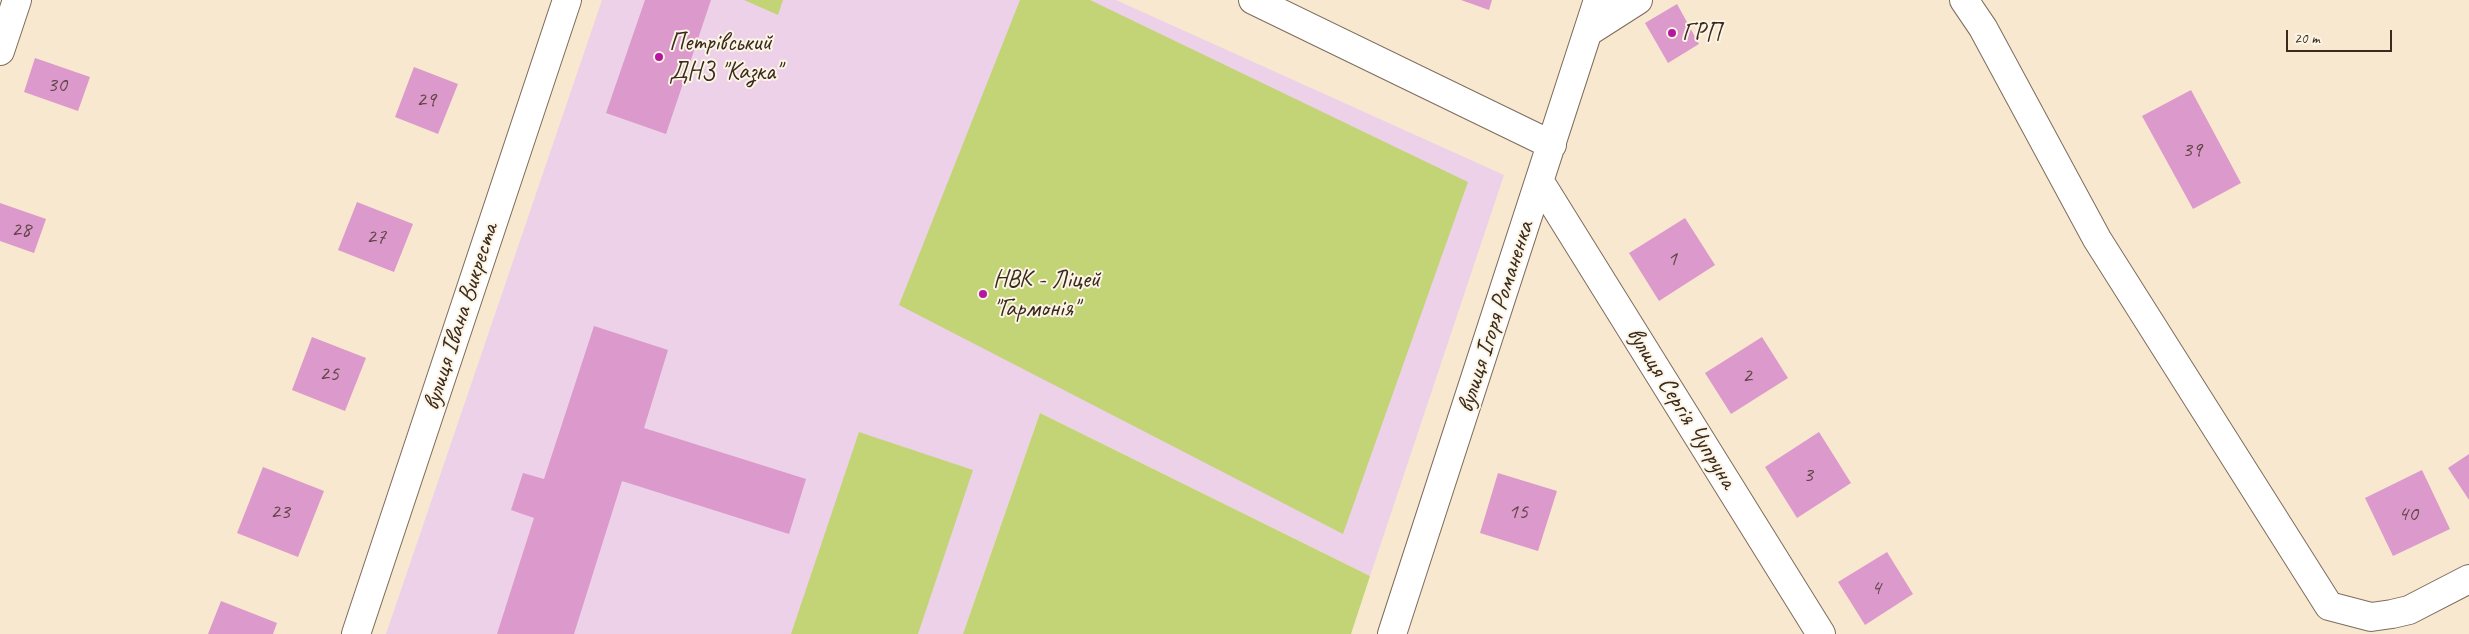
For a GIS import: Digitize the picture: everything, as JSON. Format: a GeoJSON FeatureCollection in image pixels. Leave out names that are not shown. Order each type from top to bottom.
{"type":"FeatureCollection","features":[{"type":"Feature","properties":{"kind":"street"},"geometry":{"type":"LineString","coordinates":[[0,51],[17,0]]}},
{"type":"Feature","properties":{"kind":"street","name":"вулиця Івана Викреста"},"geometry":{"type":"LineString","coordinates":[[356,634],[567,0]]}},
{"type":"Feature","properties":{"kind":"street"},"geometry":{"type":"LineString","coordinates":[[1253,0],[1552,145]]}},
{"type":"Feature","properties":{"kind":"street","name":"вулиця Ігоря Романенка"},"geometry":{"type":"LineString","coordinates":[[1392,634],[1598,0]]}},
{"type":"Feature","properties":{"kind":"street"},"geometry":{"type":"LineString","coordinates":[[1588,32],[1638,0]]}},
{"type":"Feature","properties":{"kind":"street"},"geometry":{"type":"LineString","coordinates":[[1964,0],[1983,28],[2097,239],[2329,606],[2371,617],[2392,614],[2409,610],[2469,579]]}},
{"type":"Feature","properties":{"kind":"street","name":"вулиця Сергія Чупруна"},"geometry":{"type":"LineString","coordinates":[[1540,182],[1821,634]]}},
{"type":"Feature","properties":{"kind":"shaded area","name":"НВК - Ліцей \"Гармонія\""},"geometry":{"type":"Polygon","coordinates":[[[602,0],[1116,0],[1504,175],[1370,576],[1040,413],[963,634],[386,634],[602,0]]]}},
{"type":"Feature","properties":{"kind":"green space"},"geometry":{"type":"Polygon","coordinates":[[[744,0],[783,0],[778,15],[744,0]]]}},
{"type":"Feature","properties":{"kind":"green space"},"geometry":{"type":"Polygon","coordinates":[[[1020,0],[1090,0],[1468,182],[1343,534],[899,305],[1020,0]]]}},
{"type":"Feature","properties":{"kind":"green space"},"geometry":{"type":"Polygon","coordinates":[[[1040,413],[1370,576],[1351,634],[963,634],[1040,413]]]}},
{"type":"Feature","properties":{"kind":"green space"},"geometry":{"type":"Polygon","coordinates":[[[859,432],[973,470],[918,634],[791,634],[859,432]]]}},
{"type":"Feature","properties":{"kind":"building","name":"Петрівський ДНЗ \"Казка\""},"geometry":{"type":"Polygon","coordinates":[[[645,0],[711,0],[666,134],[606,113],[645,0]]]}},
{"type":"Feature","properties":{"kind":"building"},"geometry":{"type":"Polygon","coordinates":[[[1461,0],[1492,0],[1489,10],[1461,0]]]}},
{"type":"Feature","properties":{"kind":"building","name":"ГРП"},"geometry":{"type":"Polygon","coordinates":[[[1677,4],[1699,44],[1668,63],[1645,23],[1677,4]]]}},
{"type":"Feature","properties":{"kind":"building"},"geometry":{"type":"Polygon","coordinates":[[[35,58],[90,77],[78,111],[24,92],[35,58]]]}},
{"type":"Feature","properties":{"kind":"building"},"geometry":{"type":"Polygon","coordinates":[[[414,67],[458,84],[438,134],[395,117],[414,67]]]}},
{"type":"Feature","properties":{"kind":"building"},"geometry":{"type":"Polygon","coordinates":[[[2191,90],[2241,183],[2193,209],[2142,116],[2191,90]]]}},
{"type":"Feature","properties":{"kind":"building"},"geometry":{"type":"Polygon","coordinates":[[[357,202],[413,224],[394,272],[338,250],[357,202]]]}},
{"type":"Feature","properties":{"kind":"building"},"geometry":{"type":"Polygon","coordinates":[[[0,203],[46,219],[34,253],[0,241],[0,203]]]}},
{"type":"Feature","properties":{"kind":"building"},"geometry":{"type":"Polygon","coordinates":[[[1685,218],[1715,265],[1659,301],[1629,253],[1685,218]]]}},
{"type":"Feature","properties":{"kind":"building"},"geometry":{"type":"Polygon","coordinates":[[[594,326],[668,350],[644,428],[806,479],[789,534],[622,481],[574,634],[497,634],[534,518],[511,510],[523,473],[544,479],[594,326]]]}},
{"type":"Feature","properties":{"kind":"building"},"geometry":{"type":"Polygon","coordinates":[[[312,337],[366,358],[345,411],[292,390],[312,337]]]}},
{"type":"Feature","properties":{"kind":"building"},"geometry":{"type":"Polygon","coordinates":[[[1762,337],[1788,378],[1731,414],[1705,373],[1762,337]]]}},
{"type":"Feature","properties":{"kind":"building"},"geometry":{"type":"Polygon","coordinates":[[[1819,432],[1851,483],[1797,518],[1765,467],[1819,432]]]}},
{"type":"Feature","properties":{"kind":"building"},"geometry":{"type":"Polygon","coordinates":[[[2469,454],[2469,500],[2448,468],[2469,454]]]}},
{"type":"Feature","properties":{"kind":"building"},"geometry":{"type":"Polygon","coordinates":[[[263,467],[324,491],[298,557],[237,533],[263,467]]]}},
{"type":"Feature","properties":{"kind":"building"},"geometry":{"type":"Polygon","coordinates":[[[2422,470],[2450,529],[2393,556],[2365,498],[2422,470]]]}},
{"type":"Feature","properties":{"kind":"building"},"geometry":{"type":"Polygon","coordinates":[[[1498,473],[1557,491],[1538,551],[1480,533],[1498,473]]]}},
{"type":"Feature","properties":{"kind":"building"},"geometry":{"type":"Polygon","coordinates":[[[1887,552],[1913,594],[1865,625],[1838,582],[1887,552]]]}},
{"type":"Feature","properties":{"kind":"building"},"geometry":{"type":"Polygon","coordinates":[[[221,601],[277,623],[273,634],[208,634],[221,601]]]}},
{"type":"Feature","properties":{"kind":"place","name":"ГРП"},"geometry":{"type":"Point","coordinates":[1672,33]}},
{"type":"Feature","properties":{"kind":"place","name":"Петрівський ДНЗ \"Казка\""},"geometry":{"type":"Point","coordinates":[659,57]}},
{"type":"Feature","properties":{"kind":"place","name":"НВК - Ліцей \"Гармонія\""},"geometry":{"type":"Point","coordinates":[983,294]}}]}
